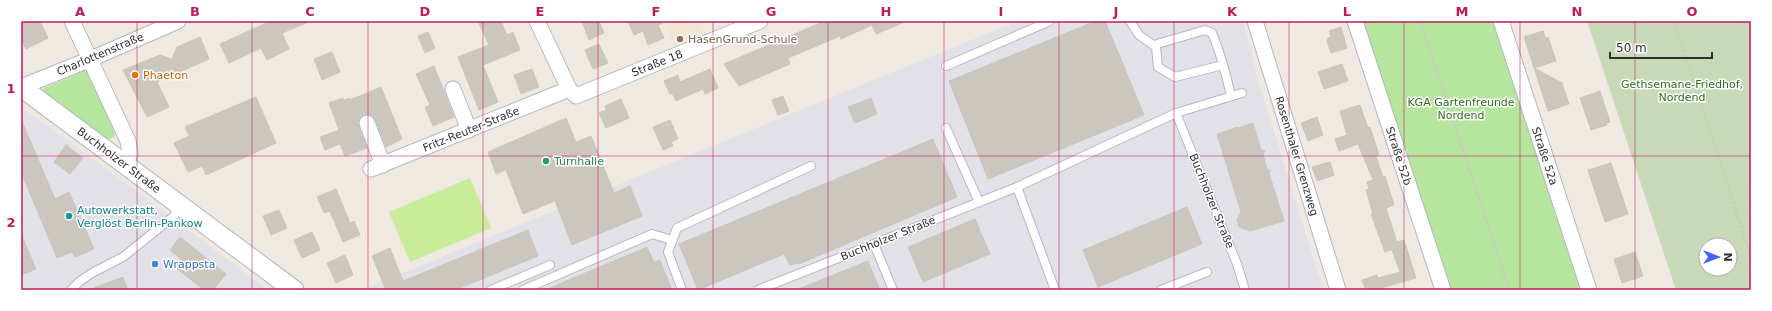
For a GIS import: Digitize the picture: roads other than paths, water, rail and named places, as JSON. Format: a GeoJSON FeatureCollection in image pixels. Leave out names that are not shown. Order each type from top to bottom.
{"type":"FeatureCollection","features":[{"type":"Feature","properties":{"kind":"street"},"geometry":{"type":"LineString","coordinates":[[72,21],[128,141],[130,154],[124,163]]}},
{"type":"Feature","properties":{"kind":"street","name":"Charlottenstraße"},"geometry":{"type":"LineString","coordinates":[[21,87],[91,59],[178,21]]}},
{"type":"Feature","properties":{"kind":"street"},"geometry":{"type":"LineString","coordinates":[[537,21],[573,92]]}},
{"type":"Feature","properties":{"kind":"street","name":"Straße 18"},"geometry":{"type":"LineString","coordinates":[[573,92],[760,21]]}},
{"type":"Feature","properties":{"kind":"street","name":"Rosenthaler Grenzweg"},"geometry":{"type":"LineString","coordinates":[[1255,21],[1338,290]]}},
{"type":"Feature","properties":{"kind":"street","name":"Straße 52b"},"geometry":{"type":"LineString","coordinates":[[1355,21],[1443,290]]}},
{"type":"Feature","properties":{"kind":"street","name":"Straße 52a"},"geometry":{"type":"LineString","coordinates":[[1501,21],[1589,290]]}},
{"type":"Feature","properties":{"kind":"street","name":"Buchholzer Straße"},"geometry":{"type":"LineString","coordinates":[[21,87],[294,290]]}},
{"type":"Feature","properties":{"kind":"street"},"geometry":{"type":"LineString","coordinates":[[453,89],[469,130]]}},
{"type":"Feature","properties":{"kind":"street","name":"Fritz-Reuter-Straße"},"geometry":{"type":"LineString","coordinates":[[367,123],[377,167],[469,130],[573,92]]}},
{"type":"Feature","properties":{"kind":"lane"},"geometry":{"type":"LineString","coordinates":[[946,66],[1050,21]]}},
{"type":"Feature","properties":{"kind":"lane"},"geometry":{"type":"LineString","coordinates":[[1130,21],[1139,35],[1156,47],[1158,67],[1175,77],[1223,65]]}},
{"type":"Feature","properties":{"kind":"lane"},"geometry":{"type":"LineString","coordinates":[[1156,47],[1157,44],[1204,30],[1212,33],[1223,65],[1231,96]]}},
{"type":"Feature","properties":{"kind":"lane","name":"Buchholzer Straße"},"geometry":{"type":"LineString","coordinates":[[758,290],[1017,187],[1176,114],[1242,93]]}},
{"type":"Feature","properties":{"kind":"lane","name":"Buchholzer Straße"},"geometry":{"type":"LineString","coordinates":[[1176,114],[1237,264],[1245,290]]}},
{"type":"Feature","properties":{"kind":"lane"},"geometry":{"type":"LineString","coordinates":[[946,128],[979,202]]}},
{"type":"Feature","properties":{"kind":"lane"},"geometry":{"type":"LineString","coordinates":[[682,290],[668,252],[676,228],[811,166]]}},
{"type":"Feature","properties":{"kind":"lane"},"geometry":{"type":"LineString","coordinates":[[1017,187],[1055,290]]}},
{"type":"Feature","properties":{"kind":"lane"},"geometry":{"type":"LineString","coordinates":[[71,290],[80,281],[92,273],[123,257],[174,216],[180,205]]}},
{"type":"Feature","properties":{"kind":"lane"},"geometry":{"type":"LineString","coordinates":[[523,290],[652,234],[672,240]]}},
{"type":"Feature","properties":{"kind":"lane"},"geometry":{"type":"LineString","coordinates":[[874,244],[893,290]]}},
{"type":"Feature","properties":{"kind":"lane"},"geometry":{"type":"LineString","coordinates":[[491,290],[550,265]]}},
{"type":"Feature","properties":{"kind":"lane"},"geometry":{"type":"LineString","coordinates":[[1161,290],[1207,272]]}},
{"type":"Feature","properties":{"kind":"place","name":"HasenGrund-Schule"},"geometry":{"type":"Point","coordinates":[680,39]}},
{"type":"Feature","properties":{"kind":"place","name":"Phaeton"},"geometry":{"type":"Point","coordinates":[135,75]}},
{"type":"Feature","properties":{"kind":"place","name":"Turnhalle"},"geometry":{"type":"Point","coordinates":[546,161]}},
{"type":"Feature","properties":{"kind":"place","name":"Autowerkstatt, Verglöst Berlin-Pankow"},"geometry":{"type":"Point","coordinates":[69,216]}},
{"type":"Feature","properties":{"kind":"place","name":"Wrappsta"},"geometry":{"type":"Point","coordinates":[155,264]}},
{"type":"Feature","properties":{"kind":"park label","name":"Gethsemane-Friedhof, Nordend"},"geometry":{"type":"Point","coordinates":[1682,90]}},
{"type":"Feature","properties":{"kind":"park label","name":"KGA Gartenfreunde Nordend"},"geometry":{"type":"Point","coordinates":[1461,108]}}]}
